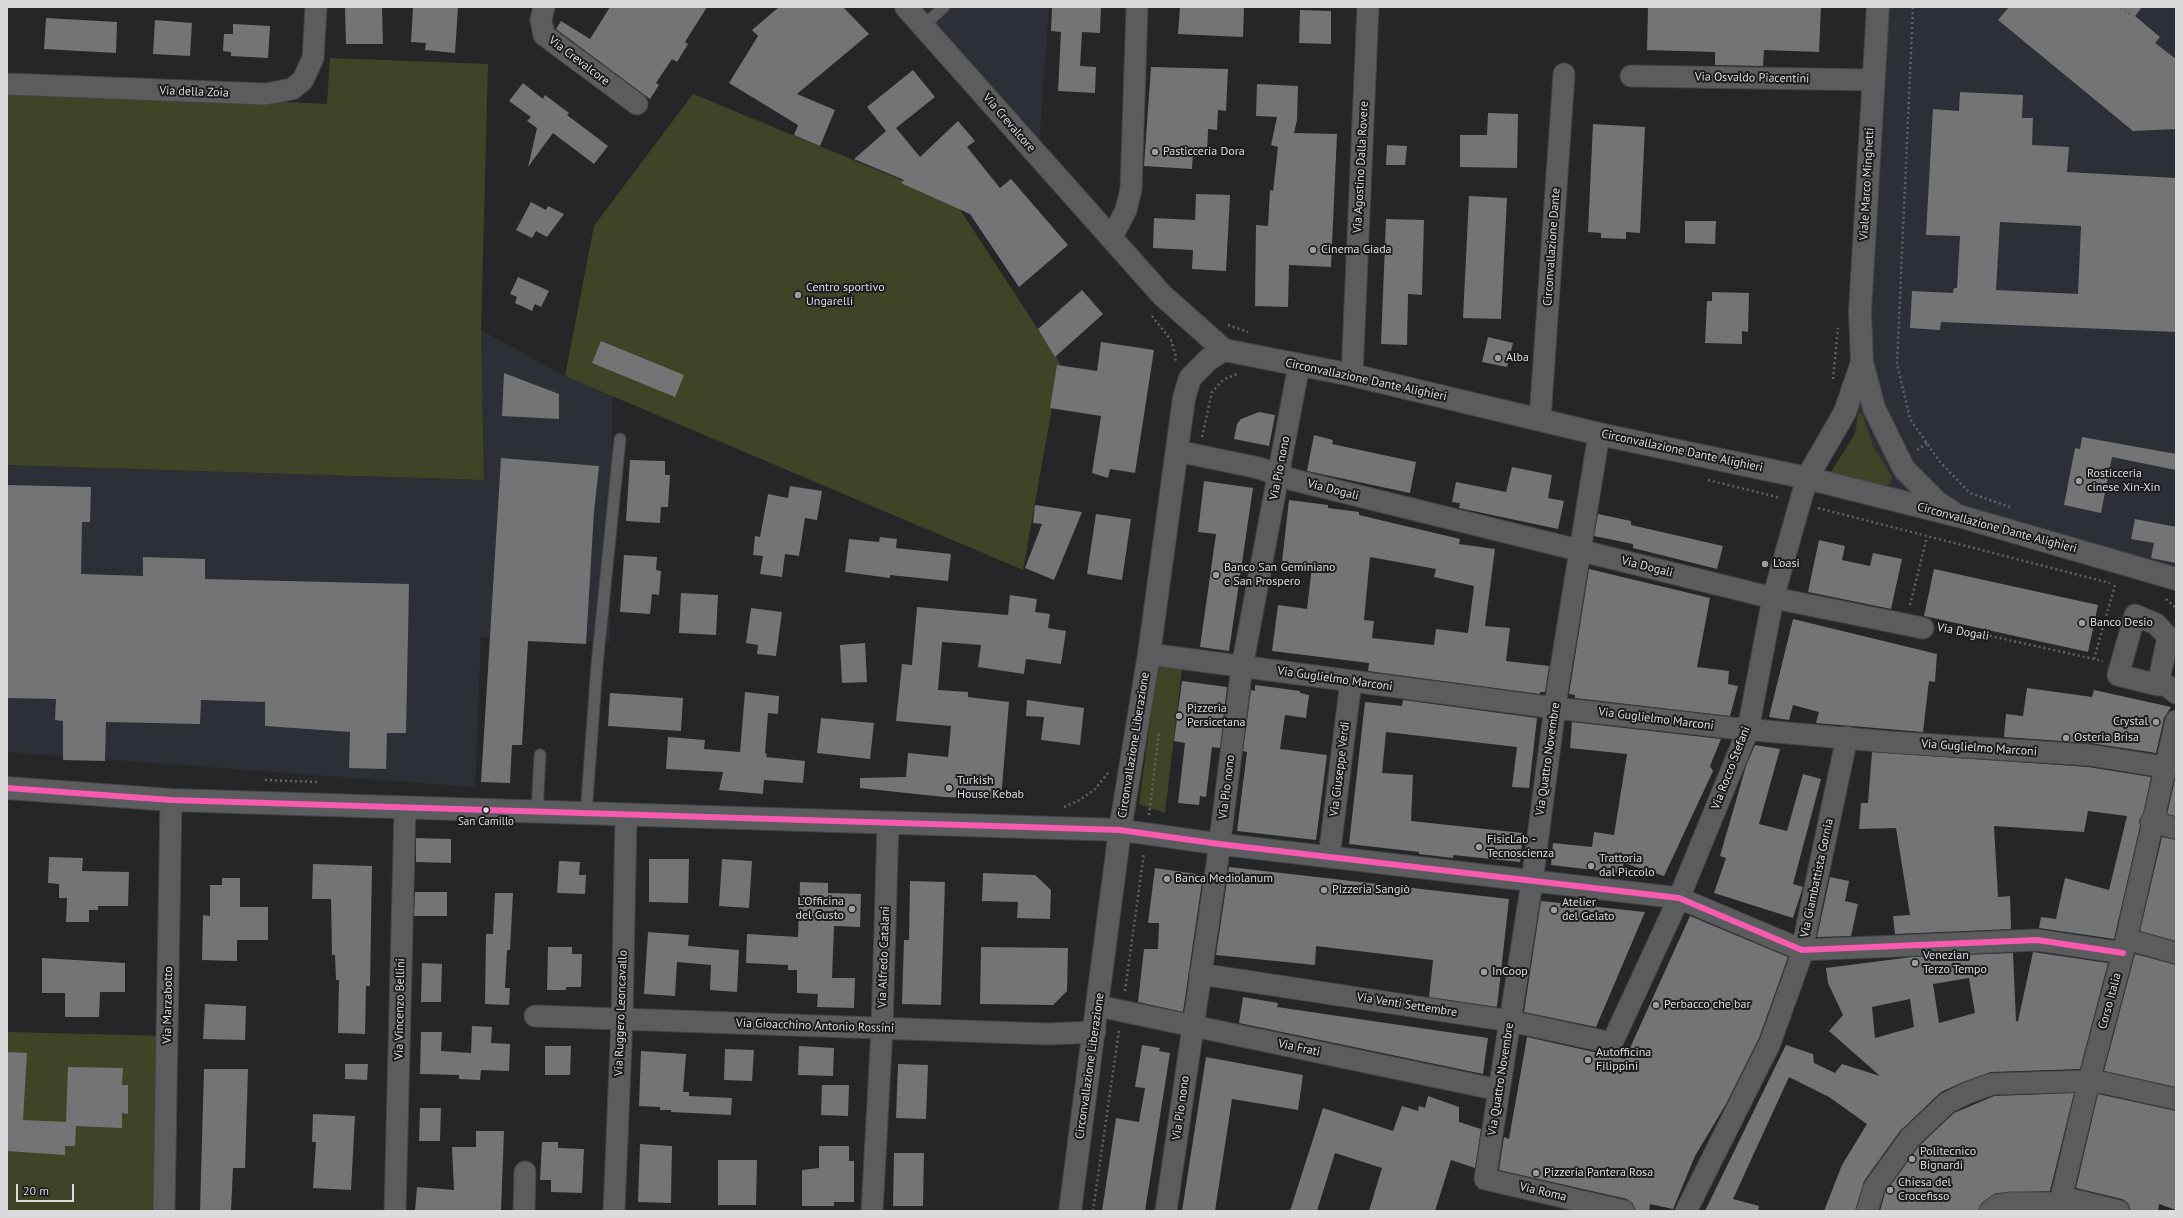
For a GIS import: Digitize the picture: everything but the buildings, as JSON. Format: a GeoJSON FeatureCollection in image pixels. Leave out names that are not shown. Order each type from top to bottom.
{"type":"FeatureCollection","features":[{"type":"Feature","properties":{"kind":"main road","name":"Via Crevalcore"},"geometry":{"type":"LineString","coordinates":[[906,7],[1217,355]]}},
{"type":"Feature","properties":{"kind":"main road","name":"Viale Marco Minghetti"},"geometry":{"type":"LineString","coordinates":[[1878,7],[1860,312],[1862,362],[1874,408],[1904,469],[1937,502],[1959,516]]}},
{"type":"Feature","properties":{"kind":"main road","name":"Circonvallazione Dante Alighieri"},"geometry":{"type":"LineString","coordinates":[[1217,355],[1299,365],[1352,375],[1599,434],[1807,478],[1959,516],[2176,579]]}},
{"type":"Feature","properties":{"kind":"main road","name":"Circonvallazione Liberazione"},"geometry":{"type":"LineString","coordinates":[[1070,1211],[1095,1032],[1120,830],[1149,654],[1184,398],[1190,378],[1217,355]]}},
{"type":"Feature","properties":{"kind":"main road","name":"Viale Marco Minghetti"},"geometry":{"type":"LineString","coordinates":[[1807,478],[1846,412],[1862,362]]}},
{"type":"Feature","properties":{"kind":"main road"},"geometry":{"type":"LineString","coordinates":[[1884,497],[1893,493],[1898,488],[1904,469]]}},
{"type":"Feature","properties":{"kind":"main road","name":"Circonvallazione Dante Alighieri"},"geometry":{"type":"LineString","coordinates":[[2154,572],[2169,593]]}},
{"type":"Feature","properties":{"kind":"main road"},"geometry":{"type":"LineString","coordinates":[[7,788],[171,800],[537,813],[1120,830]]}},
{"type":"Feature","properties":{"kind":"street","name":"Via della Zoia"},"geometry":{"type":"LineString","coordinates":[[7,84],[265,94],[292,89],[303,80],[313,58],[316,7]]}},
{"type":"Feature","properties":{"kind":"street","name":"Via Crevalcore"},"geometry":{"type":"LineString","coordinates":[[544,7],[541,20],[544,35],[637,104]]}},
{"type":"Feature","properties":{"kind":"street"},"geometry":{"type":"LineString","coordinates":[[1112,237],[1126,210],[1131,189],[1137,7]]}},
{"type":"Feature","properties":{"kind":"street","name":"Via Agostino Dalla Rovere"},"geometry":{"type":"LineString","coordinates":[[1352,375],[1368,7]]}},
{"type":"Feature","properties":{"kind":"street","name":"Circonvallazione Dante"},"geometry":{"type":"LineString","coordinates":[[1540,419],[1564,74]]}},
{"type":"Feature","properties":{"kind":"street","name":"Via Osvaldo Piacentini"},"geometry":{"type":"LineString","coordinates":[[1631,76],[1873,80]]}},
{"type":"Feature","properties":{"kind":"street","name":"Via Pio nono"},"geometry":{"type":"LineString","coordinates":[[1166,1211],[1219,844],[1242,666],[1299,365]]}},
{"type":"Feature","properties":{"kind":"street","name":"Via Quattro Novembre"},"geometry":{"type":"LineString","coordinates":[[1485,1179],[1532,882],[1555,708],[1599,434]]}},
{"type":"Feature","properties":{"kind":"street","name":"Via Dogali"},"geometry":{"type":"LineString","coordinates":[[1177,451],[1259,468],[1278,476],[1773,598],[1914,626]]}},
{"type":"Feature","properties":{"kind":"street","name":"Via Rocco Stefani"},"geometry":{"type":"LineString","coordinates":[[1612,1043],[1679,898],[1748,730],[1773,598],[1807,478]]}},
{"type":"Feature","properties":{"kind":"street"},"geometry":{"type":"LineString","coordinates":[[2135,615],[2156,624],[2172,635],[2167,689],[2118,674],[2135,615]]}},
{"type":"Feature","properties":{"kind":"street","name":"Via Guglielmo Marconi"},"geometry":{"type":"LineString","coordinates":[[1149,654],[1555,708],[1748,730],[1847,737],[1962,740],[2089,755],[2165,767]]}},
{"type":"Feature","properties":{"kind":"street","name":"Via Giuseppe Verdi"},"geometry":{"type":"LineString","coordinates":[[1329,857],[1351,681]]}},
{"type":"Feature","properties":{"kind":"street","name":"Corso Italia"},"geometry":{"type":"LineString","coordinates":[[2060,1204],[2089,1081],[2124,946],[2151,822],[2176,721]]}},
{"type":"Feature","properties":{"kind":"street","name":"Via Giambattista Gornia"},"geometry":{"type":"LineString","coordinates":[[1686,1211],[1770,1043],[1802,950],[1847,737]]}},
{"type":"Feature","properties":{"kind":"street","name":"Via Marzabotto"},"geometry":{"type":"LineString","coordinates":[[164,1211],[171,800]]}},
{"type":"Feature","properties":{"kind":"street","name":"Via Vincenzo Bellini"},"geometry":{"type":"LineString","coordinates":[[396,1211],[405,808]]}},
{"type":"Feature","properties":{"kind":"street","name":"Via Ruggero Leoncavallo"},"geometry":{"type":"LineString","coordinates":[[614,1211],[622,1018],[626,815]]}},
{"type":"Feature","properties":{"kind":"street"},"geometry":{"type":"LineString","coordinates":[[2151,822],[2176,828]]}},
{"type":"Feature","properties":{"kind":"street","name":"Via Alfredo Catalani"},"geometry":{"type":"LineString","coordinates":[[872,1211],[882,1029],[888,823]]}},
{"type":"Feature","properties":{"kind":"street"},"geometry":{"type":"LineString","coordinates":[[1120,830],[1219,844],[1532,882],[1679,898],[1802,950],[2037,940],[2124,946],[2176,953]]}},
{"type":"Feature","properties":{"kind":"street","name":"Via Venti Settembre"},"geometry":{"type":"LineString","coordinates":[[1200,974],[1510,1021],[1612,1043]]}},
{"type":"Feature","properties":{"kind":"street","name":"Via Frati"},"geometry":{"type":"LineString","coordinates":[[1098,1006],[1499,1090]]}},
{"type":"Feature","properties":{"kind":"street","name":"Via Gioacchino Antonio Rossini"},"geometry":{"type":"LineString","coordinates":[[535,1016],[1048,1034],[1095,1032]]}},
{"type":"Feature","properties":{"kind":"street"},"geometry":{"type":"LineString","coordinates":[[1867,1211],[1874,1188],[1910,1138],[1947,1103],[1967,1093],[1992,1084],[2089,1081],[2105,1083],[2176,1099]]}},
{"type":"Feature","properties":{"kind":"street"},"geometry":{"type":"LineString","coordinates":[[524,1211],[525,1172]]}},
{"type":"Feature","properties":{"kind":"street","name":"Via Roma"},"geometry":{"type":"LineString","coordinates":[[1485,1179],[1558,1203],[1624,1211]]}},
{"type":"Feature","properties":{"kind":"street"},"geometry":{"type":"LineString","coordinates":[[1990,1211],[1998,1206],[2012,1203],[2060,1204],[2119,1211]]}},
{"type":"Feature","properties":{"kind":"lane"},"geometry":{"type":"LineString","coordinates":[[923,26],[944,7]]}},
{"type":"Feature","properties":{"kind":"lane"},"geometry":{"type":"LineString","coordinates":[[586,814],[597,666],[620,439]]}},
{"type":"Feature","properties":{"kind":"lane"},"geometry":{"type":"LineString","coordinates":[[537,813],[540,755]]}},
{"type":"Feature","properties":{"kind":"path"},"geometry":{"type":"LineString","coordinates":[[1913,7],[1897,364],[1910,419],[1940,462],[1970,493],[2012,508]]}},
{"type":"Feature","properties":{"kind":"path"},"geometry":{"type":"LineString","coordinates":[[2120,7],[2132,16]]}},
{"type":"Feature","properties":{"kind":"path"},"geometry":{"type":"LineString","coordinates":[[1225,324],[1253,334]]}},
{"type":"Feature","properties":{"kind":"path"},"geometry":{"type":"LineString","coordinates":[[1175,364],[1176,357]]}},
{"type":"Feature","properties":{"kind":"path"},"geometry":{"type":"LineString","coordinates":[[1198,456],[1212,392],[1223,380],[1237,374],[1244,375]]}},
{"type":"Feature","properties":{"kind":"path"},"geometry":{"type":"LineString","coordinates":[[1702,478],[1927,537],[2123,586]]}},
{"type":"Feature","properties":{"kind":"path"},"geometry":{"type":"LineString","coordinates":[[1914,626],[1927,537]]}},
{"type":"Feature","properties":{"kind":"path"},"geometry":{"type":"LineString","coordinates":[[2090,578],[2096,555]]}},
{"type":"Feature","properties":{"kind":"path"},"geometry":{"type":"LineString","coordinates":[[2094,659],[2115,585]]}},
{"type":"Feature","properties":{"kind":"path"},"geometry":{"type":"LineString","coordinates":[[2169,593],[2176,608]]}},
{"type":"Feature","properties":{"kind":"path","name":"Via Dogali"},"geometry":{"type":"LineString","coordinates":[[1914,626],[1938,625],[2121,665]]}},
{"type":"Feature","properties":{"kind":"path"},"geometry":{"type":"LineString","coordinates":[[1093,1211],[1147,834],[1160,726]]}},
{"type":"Feature","properties":{"kind":"path"},"geometry":{"type":"LineString","coordinates":[[1061,808],[1080,800],[1095,789],[1112,768]]}},
{"type":"Feature","properties":{"kind":"path"},"geometry":{"type":"LineString","coordinates":[[260,780],[322,782]]}},
{"type":"Feature","properties":{"kind":"shaded area"},"geometry":{"type":"Polygon","coordinates":[[[905,7],[1049,7],[1038,162],[905,7]]]}},
{"type":"Feature","properties":{"kind":"shaded area"},"geometry":{"type":"Polygon","coordinates":[[[1879,7],[2176,7],[2176,579],[1847,488],[1861,372],[1879,7]]]}},
{"type":"Feature","properties":{"kind":"shaded area"},"geometry":{"type":"Polygon","coordinates":[[[481,330],[565,376],[612,396],[610,642],[481,637],[475,787],[7,752],[7,465],[484,480],[481,330]]]}},
{"type":"Feature","properties":{"kind":"green space"},"geometry":{"type":"Polygon","coordinates":[[[330,58],[488,64],[481,330],[484,480],[7,465],[7,88],[327,104],[330,58]]]}},
{"type":"Feature","properties":{"kind":"green space","name":"Centro sportivo Ungarelli"},"geometry":{"type":"Polygon","coordinates":[[[693,94],[955,202],[1060,363],[1023,570],[565,376],[594,226],[693,94]]]}},
{"type":"Feature","properties":{"kind":"green space"},"geometry":{"type":"Polygon","coordinates":[[[1858,413],[1862,413],[1873,446],[1892,477],[1890,484],[1883,487],[1831,472],[1856,432],[1858,413]]]}},
{"type":"Feature","properties":{"kind":"green space"},"geometry":{"type":"Polygon","coordinates":[[[1158,665],[1182,669],[1165,813],[1139,804],[1158,665]]]}},
{"type":"Feature","properties":{"kind":"green space"},"geometry":{"type":"Polygon","coordinates":[[[7,1032],[171,1036],[168,1211],[7,1211],[7,1032]]]}},
{"type":"Feature","properties":{"kind":"transit line"},"geometry":{"type":"LineString","coordinates":[[7,788],[171,800],[1120,830],[1219,844],[1679,898],[1802,950],[2037,940],[2123,953]]}},
{"type":"Feature","properties":{"kind":"place","name":"Pasticceria Dora"},"geometry":{"type":"Point","coordinates":[1155,152]}},
{"type":"Feature","properties":{"kind":"place","name":"Cinema Giada"},"geometry":{"type":"Point","coordinates":[1313,250]}},
{"type":"Feature","properties":{"kind":"place","name":"Centro sportivo Ungarelli"},"geometry":{"type":"Point","coordinates":[798,295]}},
{"type":"Feature","properties":{"kind":"place","name":"Alba"},"geometry":{"type":"Point","coordinates":[1498,358]}},
{"type":"Feature","properties":{"kind":"place","name":"Rosticceria cinese Xin-Xin"},"geometry":{"type":"Point","coordinates":[2079,481]}},
{"type":"Feature","properties":{"kind":"place","name":"L'oasi"},"geometry":{"type":"Point","coordinates":[1765,564]}},
{"type":"Feature","properties":{"kind":"place","name":"Banco San Geminiano e San Prospero"},"geometry":{"type":"Point","coordinates":[1216,575]}},
{"type":"Feature","properties":{"kind":"place","name":"Banco Desio"},"geometry":{"type":"Point","coordinates":[2082,623]}},
{"type":"Feature","properties":{"kind":"place","name":"Pizzeria Persicetana"},"geometry":{"type":"Point","coordinates":[1179,716]}},
{"type":"Feature","properties":{"kind":"place","name":"Crystal"},"geometry":{"type":"Point","coordinates":[2156,722]}},
{"type":"Feature","properties":{"kind":"place","name":"Osteria Brisa"},"geometry":{"type":"Point","coordinates":[2066,738]}},
{"type":"Feature","properties":{"kind":"place","name":"Turkish House Kebab"},"geometry":{"type":"Point","coordinates":[949,788]}},
{"type":"Feature","properties":{"kind":"place","name":"San Camillo"},"geometry":{"type":"Point","coordinates":[486,810]}},
{"type":"Feature","properties":{"kind":"place","name":"FisicLab - Tecnoscienza"},"geometry":{"type":"Point","coordinates":[1479,847]}},
{"type":"Feature","properties":{"kind":"place","name":"Trattoria dal Piccolo"},"geometry":{"type":"Point","coordinates":[1591,866]}},
{"type":"Feature","properties":{"kind":"place","name":"Banca Mediolanum"},"geometry":{"type":"Point","coordinates":[1167,879]}},
{"type":"Feature","properties":{"kind":"place","name":"Pizzeria Sangiò"},"geometry":{"type":"Point","coordinates":[1324,890]}},
{"type":"Feature","properties":{"kind":"place","name":"L'Officina del Gusto"},"geometry":{"type":"Point","coordinates":[852,909]}},
{"type":"Feature","properties":{"kind":"place","name":"Atelier del Gelato"},"geometry":{"type":"Point","coordinates":[1554,910]}},
{"type":"Feature","properties":{"kind":"place","name":"Venezian Terzo Tempo"},"geometry":{"type":"Point","coordinates":[1915,963]}},
{"type":"Feature","properties":{"kind":"place","name":"InCoop"},"geometry":{"type":"Point","coordinates":[1484,972]}},
{"type":"Feature","properties":{"kind":"place","name":"Perbacco che bar"},"geometry":{"type":"Point","coordinates":[1656,1005]}},
{"type":"Feature","properties":{"kind":"place","name":"Autofficina Filippini"},"geometry":{"type":"Point","coordinates":[1588,1060]}},
{"type":"Feature","properties":{"kind":"place","name":"Politecnico Bignardi"},"geometry":{"type":"Point","coordinates":[1912,1159]}},
{"type":"Feature","properties":{"kind":"place","name":"Pizzeria Pantera Rosa"},"geometry":{"type":"Point","coordinates":[1536,1173]}},
{"type":"Feature","properties":{"kind":"place","name":"Chiesa del Crocefisso"},"geometry":{"type":"Point","coordinates":[1890,1190]}}]}
